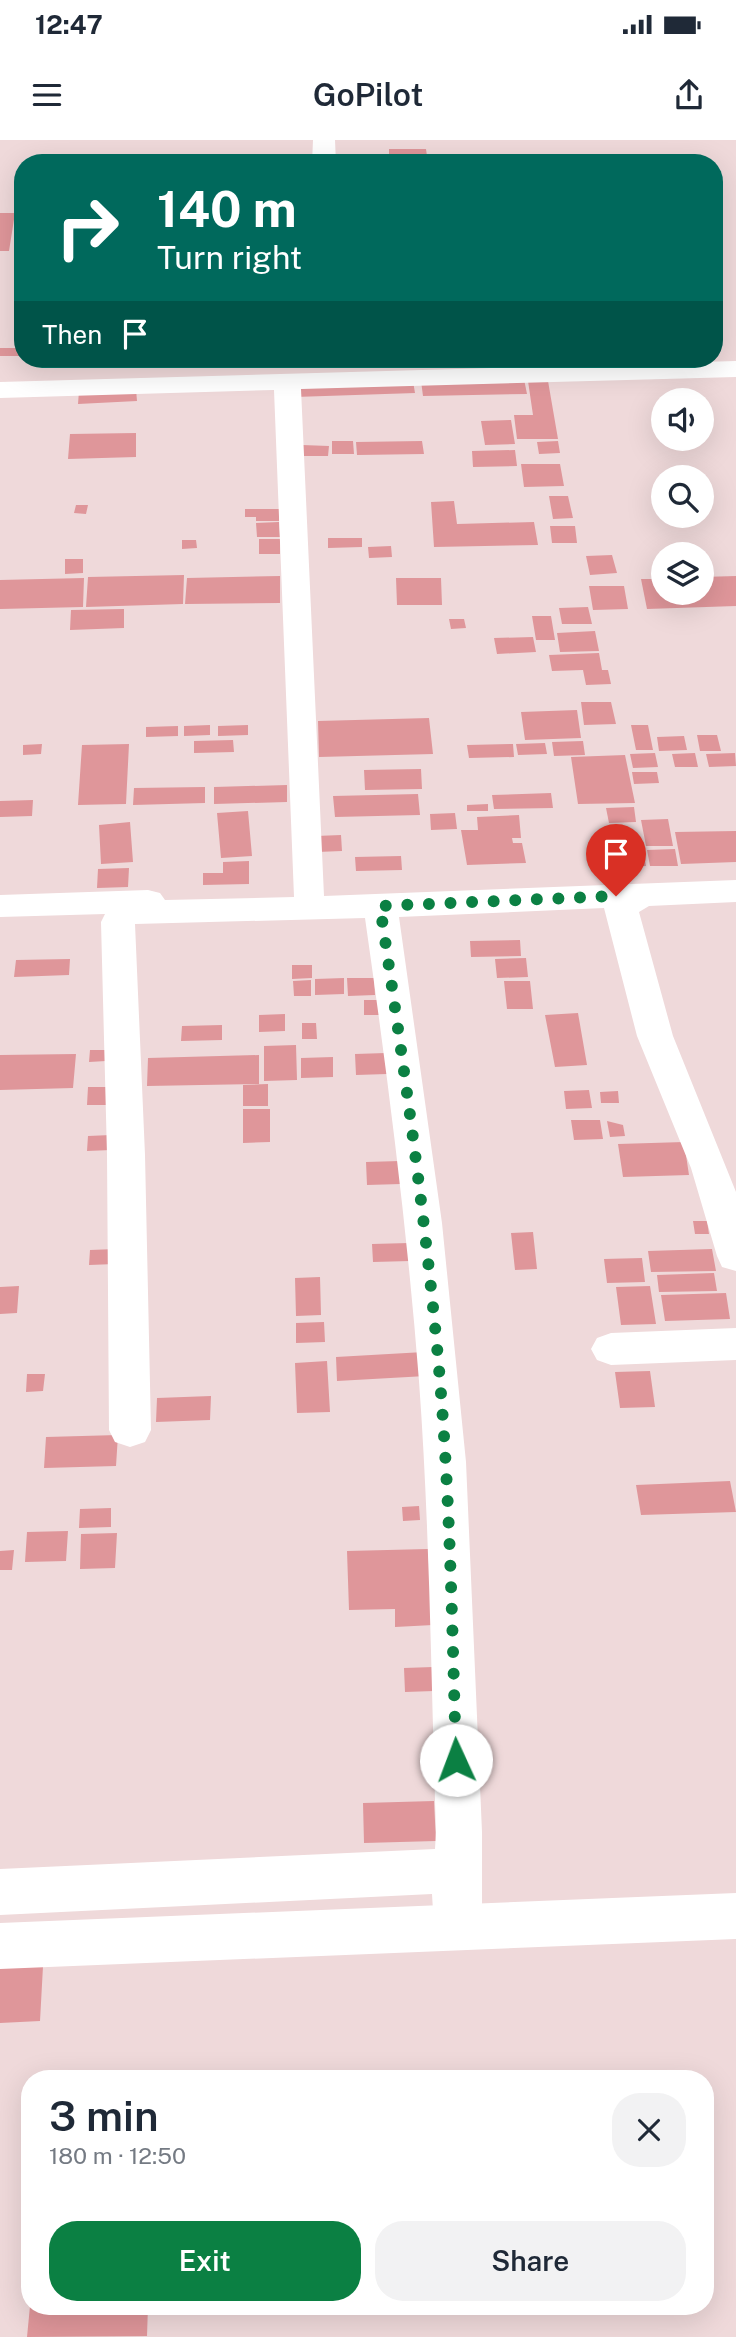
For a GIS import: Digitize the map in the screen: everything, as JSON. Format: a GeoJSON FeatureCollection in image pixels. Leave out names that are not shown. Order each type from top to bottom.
{"type":"FeatureCollection","features":[{"type":"Feature","properties":{"kind":"street"},"geometry":{"type":"LineString","coordinates":[[0,390],[287,381],[334,369],[736,369]]}},
{"type":"Feature","properties":{"kind":"street"},"geometry":{"type":"LineString","coordinates":[[287,381],[309,894]]}},
{"type":"Feature","properties":{"kind":"street"},"geometry":{"type":"LineString","coordinates":[[0,906],[736,876]]}},
{"type":"Feature","properties":{"kind":"street"},"geometry":{"type":"LineString","coordinates":[[130,1430],[127,1154],[118,922],[122,913],[380,906],[736,891]]}},
{"type":"Feature","properties":{"kind":"street"},"geometry":{"type":"LineString","coordinates":[[642,895],[621,908],[625,930],[655,1036],[710,1168],[736,1256]]}},
{"type":"Feature","properties":{"kind":"street"},"geometry":{"type":"LineString","coordinates":[[380,906],[405,1074],[437,1348],[450,1554],[459,1842],[456,1870],[458,1927]]}},
{"type":"Feature","properties":{"kind":"street"},"geometry":{"type":"LineString","coordinates":[[611,1349],[736,1343]]}},
{"type":"Feature","properties":{"kind":"street"},"geometry":{"type":"LineString","coordinates":[[0,1892],[456,1870]]}},
{"type":"Feature","properties":{"kind":"street"},"geometry":{"type":"LineString","coordinates":[[0,1946],[736,1916]]}},
{"type":"Feature","properties":{"kind":"building"},"geometry":{"type":"Polygon","coordinates":[[[389,149],[426,149],[427,154],[389,154],[389,149]]]}},
{"type":"Feature","properties":{"kind":"building"},"geometry":{"type":"Polygon","coordinates":[[[0,213],[14,213],[9,251],[0,251],[0,213]]]}},
{"type":"Feature","properties":{"kind":"building"},"geometry":{"type":"Polygon","coordinates":[[[0,348],[14,348],[14,356],[0,356],[0,348]]]}},
{"type":"Feature","properties":{"kind":"building"},"geometry":{"type":"Polygon","coordinates":[[[524,379],[527,394],[423,396],[421,381],[524,379]]]}},
{"type":"Feature","properties":{"kind":"building"},"geometry":{"type":"Polygon","coordinates":[[[413,381],[415,393],[295,397],[294,384],[413,381]]]}},
{"type":"Feature","properties":{"kind":"building"},"geometry":{"type":"Polygon","coordinates":[[[528,381],[548,381],[558,439],[517,439],[514,415],[533,415],[528,381]]]}},
{"type":"Feature","properties":{"kind":"building"},"geometry":{"type":"Polygon","coordinates":[[[136,389],[137,401],[78,404],[79,391],[136,389]]]}},
{"type":"Feature","properties":{"kind":"building"},"geometry":{"type":"Polygon","coordinates":[[[511,420],[515,444],[485,445],[481,421],[511,420]]]}},
{"type":"Feature","properties":{"kind":"building"},"geometry":{"type":"Polygon","coordinates":[[[136,433],[136,457],[68,459],[70,434],[136,433]]]}},
{"type":"Feature","properties":{"kind":"building"},"geometry":{"type":"Polygon","coordinates":[[[332,441],[353,441],[354,454],[332,454],[332,441]]]}},
{"type":"Feature","properties":{"kind":"building"},"geometry":{"type":"Polygon","coordinates":[[[422,441],[424,454],[357,455],[356,442],[422,441]]]}},
{"type":"Feature","properties":{"kind":"building"},"geometry":{"type":"Polygon","coordinates":[[[558,441],[560,453],[539,454],[537,442],[558,441]]]}},
{"type":"Feature","properties":{"kind":"building"},"geometry":{"type":"Polygon","coordinates":[[[302,445],[329,446],[328,456],[301,456],[302,445]]]}},
{"type":"Feature","properties":{"kind":"building"},"geometry":{"type":"Polygon","coordinates":[[[515,450],[517,466],[473,467],[472,451],[515,450]]]}},
{"type":"Feature","properties":{"kind":"building"},"geometry":{"type":"Polygon","coordinates":[[[521,464],[560,464],[564,486],[524,487],[521,464]]]}},
{"type":"Feature","properties":{"kind":"building"},"geometry":{"type":"Polygon","coordinates":[[[549,496],[568,496],[573,518],[553,519],[549,496]]]}},
{"type":"Feature","properties":{"kind":"building"},"geometry":{"type":"Polygon","coordinates":[[[454,501],[457,524],[534,522],[538,545],[434,547],[431,502],[454,501]]]}},
{"type":"Feature","properties":{"kind":"building"},"geometry":{"type":"Polygon","coordinates":[[[76,505],[88,505],[86,514],[74,513],[76,505]]]}},
{"type":"Feature","properties":{"kind":"building"},"geometry":{"type":"Polygon","coordinates":[[[245,509],[279,509],[279,521],[256,521],[256,517],[245,517],[245,509]]]}},
{"type":"Feature","properties":{"kind":"building"},"geometry":{"type":"Polygon","coordinates":[[[279,522],[280,537],[257,537],[256,523],[279,522]]]}},
{"type":"Feature","properties":{"kind":"building"},"geometry":{"type":"Polygon","coordinates":[[[550,526],[575,526],[577,543],[552,543],[550,526]]]}},
{"type":"Feature","properties":{"kind":"building"},"geometry":{"type":"Polygon","coordinates":[[[328,538],[362,538],[362,547],[328,548],[328,538]]]}},
{"type":"Feature","properties":{"kind":"building"},"geometry":{"type":"Polygon","coordinates":[[[259,539],[280,539],[280,554],[259,554],[259,539]]]}},
{"type":"Feature","properties":{"kind":"building"},"geometry":{"type":"Polygon","coordinates":[[[182,540],[196,540],[197,548],[182,549],[182,540]]]}},
{"type":"Feature","properties":{"kind":"building"},"geometry":{"type":"Polygon","coordinates":[[[391,546],[392,557],[369,558],[368,547],[391,546]]]}},
{"type":"Feature","properties":{"kind":"building"},"geometry":{"type":"Polygon","coordinates":[[[612,555],[617,573],[590,575],[586,556],[612,555]]]}},
{"type":"Feature","properties":{"kind":"building"},"geometry":{"type":"Polygon","coordinates":[[[65,559],[83,559],[83,573],[65,574],[65,559]]]}},
{"type":"Feature","properties":{"kind":"building"},"geometry":{"type":"Polygon","coordinates":[[[184,575],[183,604],[86,607],[88,577],[184,575]]]}},
{"type":"Feature","properties":{"kind":"building"},"geometry":{"type":"Polygon","coordinates":[[[280,576],[280,603],[185,604],[187,578],[280,576]]]}},
{"type":"Feature","properties":{"kind":"building"},"geometry":{"type":"Polygon","coordinates":[[[736,576],[736,606],[647,609],[641,579],[651,579],[651,605],[714,605],[714,577],[736,576]]]}},
{"type":"Feature","properties":{"kind":"building"},"geometry":{"type":"Polygon","coordinates":[[[84,578],[83,607],[0,609],[0,580],[84,578]]]}},
{"type":"Feature","properties":{"kind":"building"},"geometry":{"type":"Polygon","coordinates":[[[396,578],[441,578],[442,605],[397,605],[396,578]]]}},
{"type":"Feature","properties":{"kind":"building"},"geometry":{"type":"Polygon","coordinates":[[[589,586],[624,586],[628,609],[593,610],[589,586]]]}},
{"type":"Feature","properties":{"kind":"building"},"geometry":{"type":"Polygon","coordinates":[[[588,607],[592,624],[562,624],[559,608],[588,607]]]}},
{"type":"Feature","properties":{"kind":"building"},"geometry":{"type":"Polygon","coordinates":[[[124,609],[124,628],[70,630],[71,610],[124,609]]]}},
{"type":"Feature","properties":{"kind":"building"},"geometry":{"type":"Polygon","coordinates":[[[532,616],[551,616],[555,640],[536,640],[532,616]]]}},
{"type":"Feature","properties":{"kind":"building"},"geometry":{"type":"Polygon","coordinates":[[[449,619],[464,619],[466,628],[451,629],[449,619]]]}},
{"type":"Feature","properties":{"kind":"building"},"geometry":{"type":"Polygon","coordinates":[[[595,631],[599,651],[560,652],[557,633],[595,631]]]}},
{"type":"Feature","properties":{"kind":"building"},"geometry":{"type":"Polygon","coordinates":[[[533,637],[536,652],[497,654],[494,638],[533,637]]]}},
{"type":"Feature","properties":{"kind":"building"},"geometry":{"type":"Polygon","coordinates":[[[599,653],[602,670],[608,670],[611,684],[586,685],[583,670],[552,671],[549,655],[599,653]]]}},
{"type":"Feature","properties":{"kind":"building"},"geometry":{"type":"Polygon","coordinates":[[[581,702],[611,702],[616,724],[584,725],[581,702]]]}},
{"type":"Feature","properties":{"kind":"building"},"geometry":{"type":"Polygon","coordinates":[[[577,710],[581,738],[525,740],[521,712],[577,710]]]}},
{"type":"Feature","properties":{"kind":"building"},"geometry":{"type":"Polygon","coordinates":[[[429,718],[433,754],[319,757],[318,721],[429,718]]]}},
{"type":"Feature","properties":{"kind":"building"},"geometry":{"type":"Polygon","coordinates":[[[210,725],[210,735],[184,736],[184,726],[210,725]]]}},
{"type":"Feature","properties":{"kind":"building"},"geometry":{"type":"Polygon","coordinates":[[[248,725],[248,735],[218,736],[218,726],[248,725]]]}},
{"type":"Feature","properties":{"kind":"building"},"geometry":{"type":"Polygon","coordinates":[[[631,725],[648,725],[653,750],[636,750],[631,725]]]}},
{"type":"Feature","properties":{"kind":"building"},"geometry":{"type":"Polygon","coordinates":[[[178,726],[178,736],[146,737],[146,727],[178,726]]]}},
{"type":"Feature","properties":{"kind":"building"},"geometry":{"type":"Polygon","coordinates":[[[697,735],[717,735],[721,751],[700,751],[697,735]]]}},
{"type":"Feature","properties":{"kind":"building"},"geometry":{"type":"Polygon","coordinates":[[[684,736],[687,750],[659,751],[657,737],[684,736]]]}},
{"type":"Feature","properties":{"kind":"building"},"geometry":{"type":"Polygon","coordinates":[[[233,740],[234,752],[194,753],[194,741],[233,740]]]}},
{"type":"Feature","properties":{"kind":"building"},"geometry":{"type":"Polygon","coordinates":[[[583,741],[585,755],[554,756],[552,742],[583,741]]]}},
{"type":"Feature","properties":{"kind":"building"},"geometry":{"type":"Polygon","coordinates":[[[545,743],[547,754],[518,755],[516,744],[545,743]]]}},
{"type":"Feature","properties":{"kind":"building"},"geometry":{"type":"Polygon","coordinates":[[[42,744],[41,754],[23,755],[23,745],[42,744]]]}},
{"type":"Feature","properties":{"kind":"building"},"geometry":{"type":"Polygon","coordinates":[[[129,744],[126,804],[78,805],[82,745],[129,744]]]}},
{"type":"Feature","properties":{"kind":"building"},"geometry":{"type":"Polygon","coordinates":[[[513,744],[514,757],[469,758],[467,745],[513,744]]]}},
{"type":"Feature","properties":{"kind":"building"},"geometry":{"type":"Polygon","coordinates":[[[655,753],[658,767],[633,768],[630,754],[655,753]]]}},
{"type":"Feature","properties":{"kind":"building"},"geometry":{"type":"Polygon","coordinates":[[[695,753],[698,767],[675,767],[672,754],[695,753]]]}},
{"type":"Feature","properties":{"kind":"building"},"geometry":{"type":"Polygon","coordinates":[[[735,753],[736,766],[709,767],[706,754],[735,753]]]}},
{"type":"Feature","properties":{"kind":"building"},"geometry":{"type":"Polygon","coordinates":[[[625,755],[635,803],[578,804],[571,757],[625,755]]]}},
{"type":"Feature","properties":{"kind":"building"},"geometry":{"type":"Polygon","coordinates":[[[421,769],[422,789],[365,790],[364,770],[421,769]]]}},
{"type":"Feature","properties":{"kind":"building"},"geometry":{"type":"Polygon","coordinates":[[[632,772],[657,772],[659,783],[634,784],[632,772]]]}},
{"type":"Feature","properties":{"kind":"building"},"geometry":{"type":"Polygon","coordinates":[[[287,785],[287,802],[214,804],[214,787],[287,785]]]}},
{"type":"Feature","properties":{"kind":"building"},"geometry":{"type":"Polygon","coordinates":[[[205,787],[205,803],[133,805],[134,788],[205,787]]]}},
{"type":"Feature","properties":{"kind":"building"},"geometry":{"type":"Polygon","coordinates":[[[551,793],[553,808],[494,809],[492,795],[551,793]]]}},
{"type":"Feature","properties":{"kind":"building"},"geometry":{"type":"Polygon","coordinates":[[[418,794],[420,815],[335,817],[333,796],[418,794]]]}},
{"type":"Feature","properties":{"kind":"building"},"geometry":{"type":"Polygon","coordinates":[[[33,800],[32,816],[0,817],[0,801],[33,800]]]}},
{"type":"Feature","properties":{"kind":"building"},"geometry":{"type":"Polygon","coordinates":[[[488,804],[488,811],[467,811],[467,805],[488,804]]]}},
{"type":"Feature","properties":{"kind":"building"},"geometry":{"type":"Polygon","coordinates":[[[634,807],[636,822],[609,823],[606,808],[634,807]]]}},
{"type":"Feature","properties":{"kind":"building"},"geometry":{"type":"Polygon","coordinates":[[[248,811],[252,856],[221,858],[217,813],[248,811]]]}},
{"type":"Feature","properties":{"kind":"building"},"geometry":{"type":"Polygon","coordinates":[[[455,813],[457,829],[431,830],[430,814],[455,813]]]}},
{"type":"Feature","properties":{"kind":"building"},"geometry":{"type":"Polygon","coordinates":[[[519,815],[521,838],[512,838],[513,843],[522,843],[526,863],[467,865],[461,830],[478,830],[477,817],[519,815]]]}},
{"type":"Feature","properties":{"kind":"building"},"geometry":{"type":"Polygon","coordinates":[[[668,819],[673,846],[646,846],[641,820],[668,819]]]}},
{"type":"Feature","properties":{"kind":"building"},"geometry":{"type":"Polygon","coordinates":[[[130,822],[133,862],[101,864],[99,825],[130,822]]]}},
{"type":"Feature","properties":{"kind":"building"},"geometry":{"type":"Polygon","coordinates":[[[736,831],[736,862],[681,864],[675,832],[736,831]]]}},
{"type":"Feature","properties":{"kind":"building"},"geometry":{"type":"Polygon","coordinates":[[[341,835],[342,851],[317,852],[316,836],[341,835]]]}},
{"type":"Feature","properties":{"kind":"building"},"geometry":{"type":"Polygon","coordinates":[[[643,849],[646,866],[617,867],[615,850],[643,849]]]}},
{"type":"Feature","properties":{"kind":"building"},"geometry":{"type":"Polygon","coordinates":[[[675,849],[678,866],[650,866],[647,850],[675,849]]]}},
{"type":"Feature","properties":{"kind":"building"},"geometry":{"type":"Polygon","coordinates":[[[401,856],[402,870],[356,871],[355,857],[401,856]]]}},
{"type":"Feature","properties":{"kind":"building"},"geometry":{"type":"Polygon","coordinates":[[[249,861],[249,884],[203,885],[203,873],[223,873],[223,862],[249,861]]]}},
{"type":"Feature","properties":{"kind":"building"},"geometry":{"type":"Polygon","coordinates":[[[129,868],[128,887],[97,888],[98,869],[129,868]]]}},
{"type":"Feature","properties":{"kind":"building"},"geometry":{"type":"Polygon","coordinates":[[[520,940],[521,956],[471,957],[470,941],[520,940]]]}},
{"type":"Feature","properties":{"kind":"building"},"geometry":{"type":"Polygon","coordinates":[[[526,958],[528,977],[497,978],[495,959],[526,958]]]}},
{"type":"Feature","properties":{"kind":"building"},"geometry":{"type":"Polygon","coordinates":[[[70,959],[69,975],[14,977],[16,960],[70,959]]]}},
{"type":"Feature","properties":{"kind":"building"},"geometry":{"type":"Polygon","coordinates":[[[292,965],[312,965],[312,978],[292,979],[292,965]]]}},
{"type":"Feature","properties":{"kind":"building"},"geometry":{"type":"Polygon","coordinates":[[[344,978],[344,994],[315,995],[315,979],[344,978]]]}},
{"type":"Feature","properties":{"kind":"building"},"geometry":{"type":"Polygon","coordinates":[[[347,978],[374,978],[375,995],[348,996],[347,978]]]}},
{"type":"Feature","properties":{"kind":"building"},"geometry":{"type":"Polygon","coordinates":[[[311,980],[311,996],[294,996],[293,981],[311,980]]]}},
{"type":"Feature","properties":{"kind":"building"},"geometry":{"type":"Polygon","coordinates":[[[504,981],[530,981],[533,1009],[507,1009],[504,981]]]}},
{"type":"Feature","properties":{"kind":"building"},"geometry":{"type":"Polygon","coordinates":[[[364,1000],[379,1000],[380,1015],[364,1015],[364,1000]]]}},
{"type":"Feature","properties":{"kind":"building"},"geometry":{"type":"Polygon","coordinates":[[[578,1013],[587,1065],[555,1067],[545,1015],[578,1013]]]}},
{"type":"Feature","properties":{"kind":"building"},"geometry":{"type":"Polygon","coordinates":[[[285,1014],[285,1031],[259,1032],[259,1015],[285,1014]]]}},
{"type":"Feature","properties":{"kind":"building"},"geometry":{"type":"Polygon","coordinates":[[[302,1023],[316,1023],[317,1039],[302,1039],[302,1023]]]}},
{"type":"Feature","properties":{"kind":"building"},"geometry":{"type":"Polygon","coordinates":[[[222,1025],[222,1040],[181,1041],[182,1026],[222,1025]]]}},
{"type":"Feature","properties":{"kind":"building"},"geometry":{"type":"Polygon","coordinates":[[[296,1045],[297,1080],[264,1081],[264,1046],[296,1045]]]}},
{"type":"Feature","properties":{"kind":"building"},"geometry":{"type":"Polygon","coordinates":[[[90,1050],[107,1050],[106,1061],[89,1062],[90,1050]]]}},
{"type":"Feature","properties":{"kind":"building"},"geometry":{"type":"Polygon","coordinates":[[[386,1053],[387,1074],[356,1075],[355,1054],[386,1053]]]}},
{"type":"Feature","properties":{"kind":"building"},"geometry":{"type":"Polygon","coordinates":[[[76,1054],[73,1088],[0,1090],[0,1055],[76,1054]]]}},
{"type":"Feature","properties":{"kind":"building"},"geometry":{"type":"Polygon","coordinates":[[[259,1055],[259,1084],[147,1086],[148,1058],[259,1055]]]}},
{"type":"Feature","properties":{"kind":"building"},"geometry":{"type":"Polygon","coordinates":[[[333,1057],[333,1077],[301,1078],[301,1058],[333,1057]]]}},
{"type":"Feature","properties":{"kind":"building"},"geometry":{"type":"Polygon","coordinates":[[[268,1084],[268,1106],[243,1106],[243,1085],[268,1084]]]}},
{"type":"Feature","properties":{"kind":"building"},"geometry":{"type":"Polygon","coordinates":[[[88,1087],[112,1087],[111,1105],[87,1105],[88,1087]]]}},
{"type":"Feature","properties":{"kind":"building"},"geometry":{"type":"Polygon","coordinates":[[[589,1090],[592,1108],[566,1109],[564,1091],[589,1090]]]}},
{"type":"Feature","properties":{"kind":"building"},"geometry":{"type":"Polygon","coordinates":[[[618,1091],[619,1103],[601,1103],[600,1092],[618,1091]]]}},
{"type":"Feature","properties":{"kind":"building"},"geometry":{"type":"Polygon","coordinates":[[[243,1109],[270,1109],[270,1142],[243,1143],[243,1109]]]}},
{"type":"Feature","properties":{"kind":"building"},"geometry":{"type":"Polygon","coordinates":[[[571,1120],[600,1120],[603,1139],[574,1140],[571,1120]]]}},
{"type":"Feature","properties":{"kind":"building"},"geometry":{"type":"Polygon","coordinates":[[[607,1121],[623,1125],[625,1136],[610,1137],[607,1121]]]}},
{"type":"Feature","properties":{"kind":"building"},"geometry":{"type":"Polygon","coordinates":[[[111,1135],[111,1150],[87,1151],[88,1136],[111,1135]]]}},
{"type":"Feature","properties":{"kind":"building"},"geometry":{"type":"Polygon","coordinates":[[[684,1142],[689,1175],[623,1177],[618,1144],[684,1142]]]}},
{"type":"Feature","properties":{"kind":"building"},"geometry":{"type":"Polygon","coordinates":[[[400,1161],[401,1184],[367,1185],[366,1162],[400,1161]]]}},
{"type":"Feature","properties":{"kind":"building"},"geometry":{"type":"Polygon","coordinates":[[[693,1221],[707,1221],[709,1234],[695,1234],[693,1221]]]}},
{"type":"Feature","properties":{"kind":"building"},"geometry":{"type":"Polygon","coordinates":[[[533,1232],[537,1269],[515,1270],[511,1233],[533,1232]]]}},
{"type":"Feature","properties":{"kind":"building"},"geometry":{"type":"Polygon","coordinates":[[[409,1243],[410,1261],[373,1262],[372,1244],[409,1243]]]}},
{"type":"Feature","properties":{"kind":"building"},"geometry":{"type":"Polygon","coordinates":[[[116,1249],[115,1264],[89,1265],[90,1250],[116,1249]]]}},
{"type":"Feature","properties":{"kind":"building"},"geometry":{"type":"Polygon","coordinates":[[[712,1249],[716,1271],[651,1272],[648,1251],[712,1249]]]}},
{"type":"Feature","properties":{"kind":"building"},"geometry":{"type":"Polygon","coordinates":[[[642,1258],[645,1282],[607,1283],[604,1259],[642,1258]]]}},
{"type":"Feature","properties":{"kind":"building"},"geometry":{"type":"Polygon","coordinates":[[[714,1273],[717,1291],[659,1292],[657,1275],[714,1273]]]}},
{"type":"Feature","properties":{"kind":"building"},"geometry":{"type":"Polygon","coordinates":[[[320,1277],[321,1315],[296,1316],[295,1278],[320,1277]]]}},
{"type":"Feature","properties":{"kind":"building"},"geometry":{"type":"Polygon","coordinates":[[[19,1286],[17,1313],[0,1314],[0,1287],[19,1286]]]}},
{"type":"Feature","properties":{"kind":"building"},"geometry":{"type":"Polygon","coordinates":[[[650,1286],[656,1324],[621,1325],[616,1287],[650,1286]]]}},
{"type":"Feature","properties":{"kind":"building"},"geometry":{"type":"Polygon","coordinates":[[[726,1293],[730,1319],[665,1321],[661,1295],[726,1293]]]}},
{"type":"Feature","properties":{"kind":"building"},"geometry":{"type":"Polygon","coordinates":[[[324,1322],[325,1342],[296,1343],[296,1323],[324,1322]]]}},
{"type":"Feature","properties":{"kind":"building"},"geometry":{"type":"Polygon","coordinates":[[[424,1352],[426,1376],[337,1381],[336,1357],[424,1352]]]}},
{"type":"Feature","properties":{"kind":"building"},"geometry":{"type":"Polygon","coordinates":[[[327,1361],[330,1412],[297,1413],[295,1363],[327,1361]]]}},
{"type":"Feature","properties":{"kind":"building"},"geometry":{"type":"Polygon","coordinates":[[[650,1371],[655,1407],[620,1408],[615,1372],[650,1371]]]}},
{"type":"Feature","properties":{"kind":"building"},"geometry":{"type":"Polygon","coordinates":[[[27,1374],[45,1374],[43,1391],[26,1392],[27,1374]]]}},
{"type":"Feature","properties":{"kind":"building"},"geometry":{"type":"Polygon","coordinates":[[[211,1396],[210,1420],[156,1422],[157,1398],[211,1396]]]}},
{"type":"Feature","properties":{"kind":"building"},"geometry":{"type":"Polygon","coordinates":[[[118,1435],[116,1466],[44,1468],[46,1437],[118,1435]]]}},
{"type":"Feature","properties":{"kind":"building"},"geometry":{"type":"Polygon","coordinates":[[[730,1481],[736,1512],[641,1515],[636,1485],[730,1481]]]}},
{"type":"Feature","properties":{"kind":"building"},"geometry":{"type":"Polygon","coordinates":[[[419,1506],[420,1520],[403,1521],[402,1507],[419,1506]]]}},
{"type":"Feature","properties":{"kind":"building"},"geometry":{"type":"Polygon","coordinates":[[[111,1508],[111,1527],[79,1528],[80,1509],[111,1508]]]}},
{"type":"Feature","properties":{"kind":"building"},"geometry":{"type":"Polygon","coordinates":[[[68,1531],[66,1561],[25,1562],[27,1532],[68,1531]]]}},
{"type":"Feature","properties":{"kind":"building"},"geometry":{"type":"Polygon","coordinates":[[[117,1533],[115,1568],[80,1569],[81,1534],[117,1533]]]}},
{"type":"Feature","properties":{"kind":"building"},"geometry":{"type":"Polygon","coordinates":[[[428,1549],[433,1625],[395,1627],[395,1609],[349,1610],[347,1551],[428,1549]]]}},
{"type":"Feature","properties":{"kind":"building"},"geometry":{"type":"Polygon","coordinates":[[[14,1550],[12,1570],[0,1570],[0,1551],[14,1550]]]}},
{"type":"Feature","properties":{"kind":"building"},"geometry":{"type":"Polygon","coordinates":[[[433,1667],[434,1691],[405,1692],[404,1668],[433,1667]]]}},
{"type":"Feature","properties":{"kind":"building"},"geometry":{"type":"Polygon","coordinates":[[[434,1801],[436,1841],[364,1843],[363,1803],[434,1801]]]}},
{"type":"Feature","properties":{"kind":"building"},"geometry":{"type":"Polygon","coordinates":[[[44,1948],[40,2021],[0,2023],[0,1951],[44,1948]]]}},
{"type":"Feature","properties":{"kind":"building"},"geometry":{"type":"Polygon","coordinates":[[[29,2315],[148,2315],[147,2336],[27,2337],[29,2315]]]}},
{"type":"Feature","properties":{"kind":"route"},"geometry":{"type":"LineString","coordinates":[[456,1760],[449,1540],[437,1348],[405,1074],[380,906],[616,896]]}}]}
